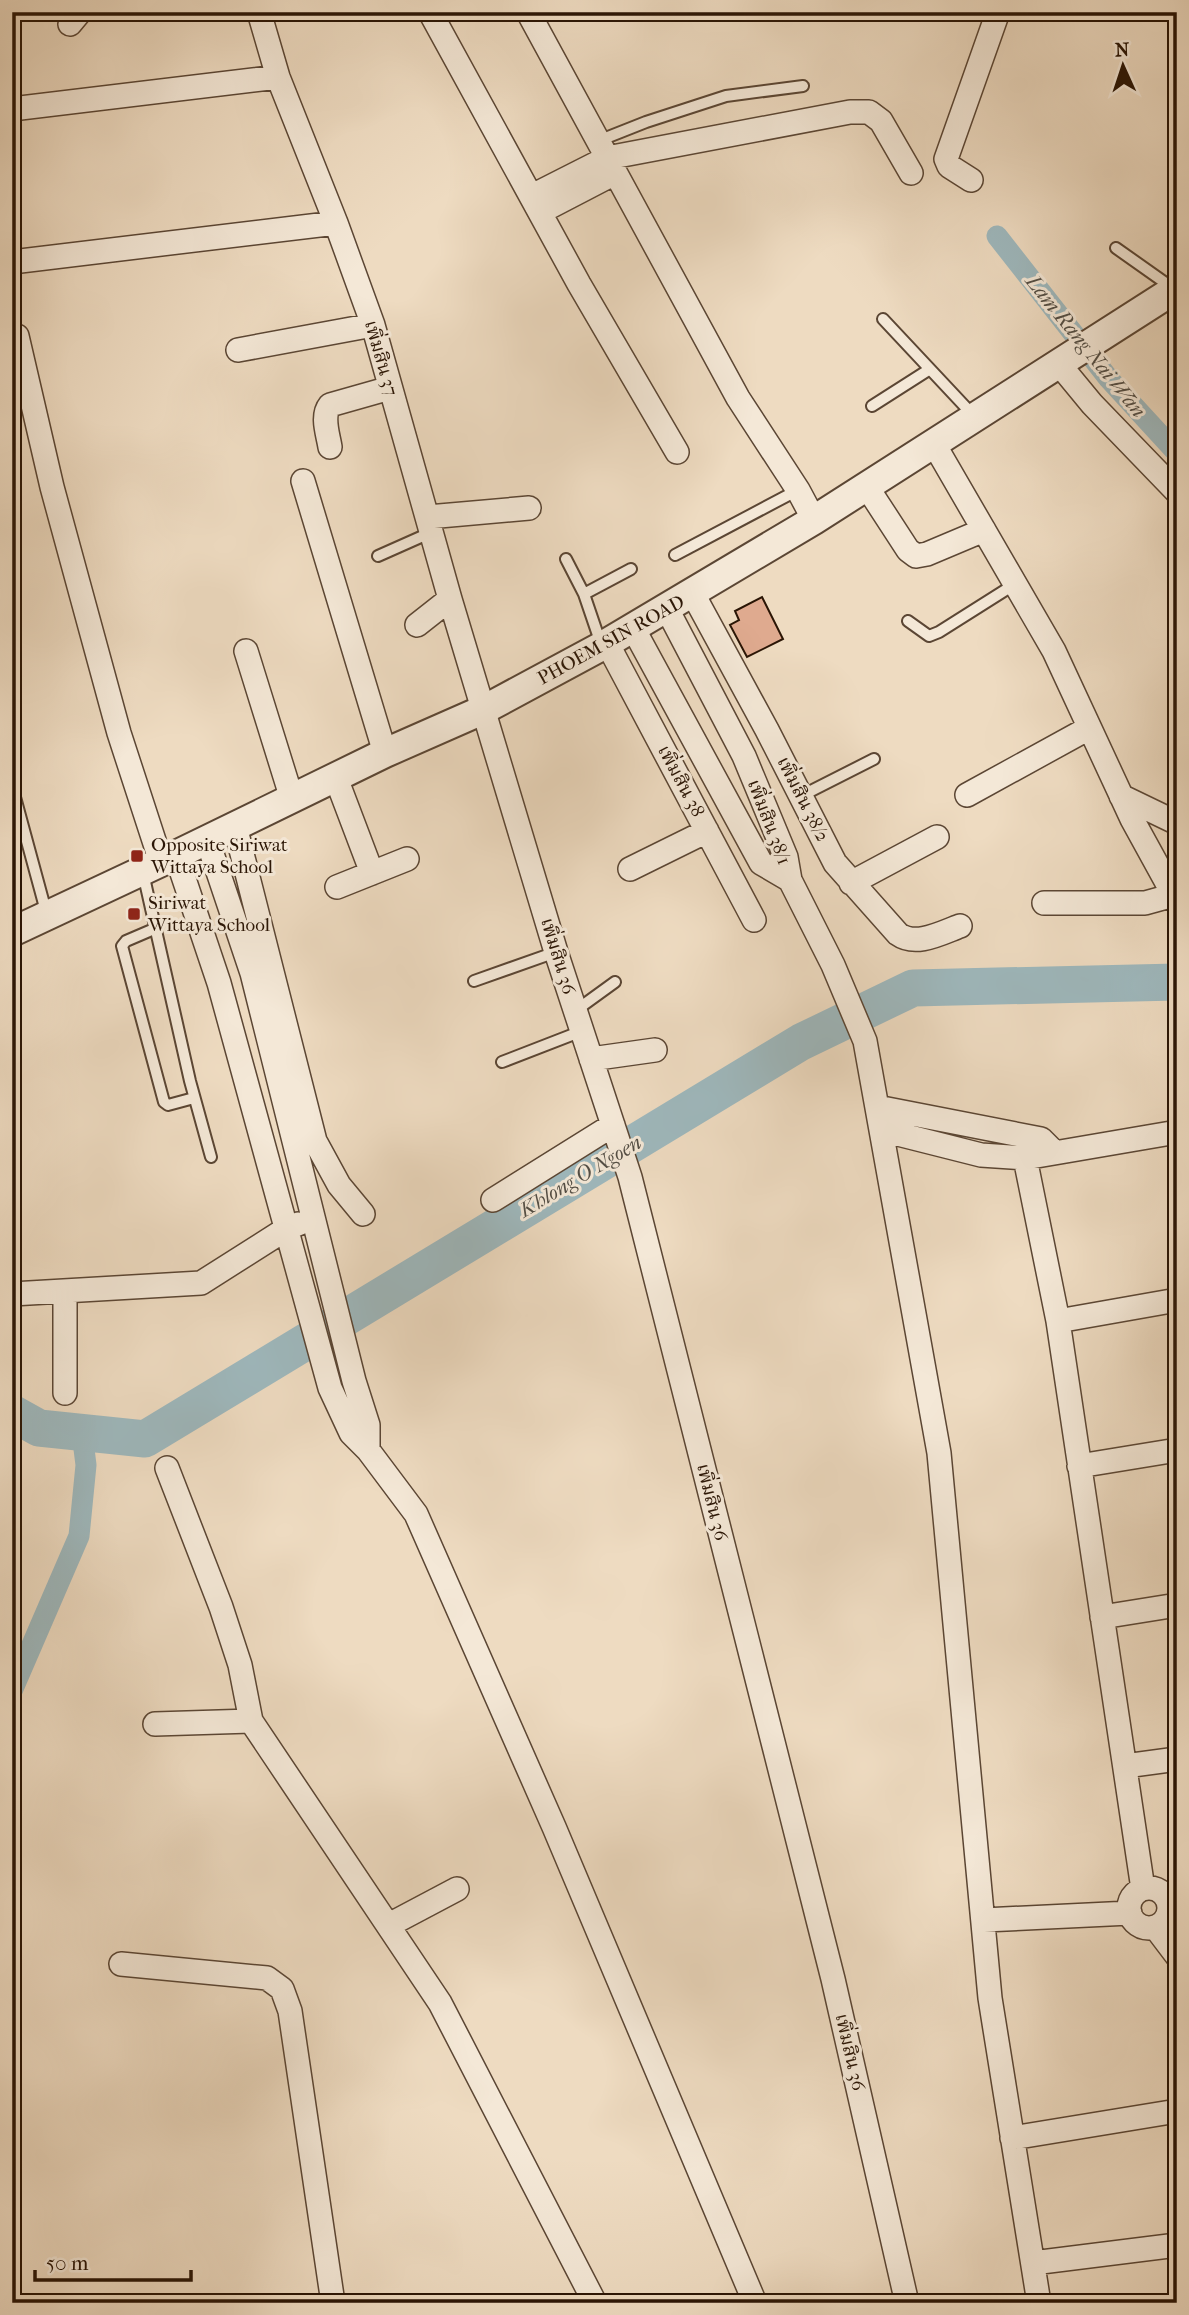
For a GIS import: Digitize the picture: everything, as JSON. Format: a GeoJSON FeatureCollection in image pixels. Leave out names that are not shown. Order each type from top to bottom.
{"type":"FeatureCollection","features":[{"type":"Feature","properties":{"kind":"street","name":"เพิ่มสิน 37"},"geometry":{"type":"LineString","coordinates":[[259,12],[278,77],[373,325],[450,599],[485,709]]}},
{"type":"Feature","properties":{"kind":"street"},"geometry":{"type":"LineString","coordinates":[[430,12],[677,452]]}},
{"type":"Feature","properties":{"kind":"street"},"geometry":{"type":"LineString","coordinates":[[971,180],[949,166],[946,159],[998,12]]}},
{"type":"Feature","properties":{"kind":"street"},"geometry":{"type":"LineString","coordinates":[[529,14],[738,398],[798,490],[814,520]]}},
{"type":"Feature","properties":{"kind":"street"},"geometry":{"type":"LineString","coordinates":[[12,109],[278,77]]}},
{"type":"Feature","properties":{"kind":"street"},"geometry":{"type":"LineString","coordinates":[[536,204],[607,157],[837,114],[869,112],[881,121],[911,173]]}},
{"type":"Feature","properties":{"kind":"street"},"geometry":{"type":"LineString","coordinates":[[12,262],[336,223]]}},
{"type":"Feature","properties":{"kind":"street","name":"PHOEM SIN ROAD"},"geometry":{"type":"LineString","coordinates":[[12,932],[384,753],[485,709],[605,644],[814,520],[1176,289]]}},
{"type":"Feature","properties":{"kind":"street"},"geometry":{"type":"LineString","coordinates":[[238,350],[373,325]]}},
{"type":"Feature","properties":{"kind":"street"},"geometry":{"type":"LineString","coordinates":[[18,336],[52,486],[119,733],[160,862],[219,983],[330,1388],[351,1433],[368,1450],[416,1514],[554,1827],[755,2303]]}},
{"type":"Feature","properties":{"kind":"street"},"geometry":{"type":"LineString","coordinates":[[1075,353],[1092,404],[1177,492]]}},
{"type":"Feature","properties":{"kind":"street"},"geometry":{"type":"LineString","coordinates":[[330,447],[325,417],[326,409],[330,405],[390,388]]}},
{"type":"Feature","properties":{"kind":"street"},"geometry":{"type":"LineString","coordinates":[[934,444],[1054,651],[1121,796],[1175,898],[1145,903],[1044,903]]}},
{"type":"Feature","properties":{"kind":"street"},"geometry":{"type":"LineString","coordinates":[[303,481],[384,753]]}},
{"type":"Feature","properties":{"kind":"street"},"geometry":{"type":"LineString","coordinates":[[867,487],[908,550],[916,556],[984,530]]}},
{"type":"Feature","properties":{"kind":"street"},"geometry":{"type":"LineString","coordinates":[[430,525],[529,508]]}},
{"type":"Feature","properties":{"kind":"street","name":"เพิ่มสิน 38/2"},"geometry":{"type":"LineString","coordinates":[[692,594],[835,863],[851,883],[906,940],[916,940],[960,926]]}},
{"type":"Feature","properties":{"kind":"street"},"geometry":{"type":"LineString","coordinates":[[417,625],[450,599]]}},
{"type":"Feature","properties":{"kind":"street","name":"เพิ่มสิน 38/1"},"geometry":{"type":"LineString","coordinates":[[667,609],[744,756],[786,858],[790,880]]}},
{"type":"Feature","properties":{"kind":"street","name":"เพิ่มสิน 38/1"},"geometry":{"type":"LineString","coordinates":[[632,628],[761,863],[790,880]]}},
{"type":"Feature","properties":{"kind":"street","name":"เพิ่มสิน 38"},"geometry":{"type":"LineString","coordinates":[[605,644],[754,920]]}},
{"type":"Feature","properties":{"kind":"street"},"geometry":{"type":"LineString","coordinates":[[246,651],[292,799]]}},
{"type":"Feature","properties":{"kind":"street","name":"เพิ่มสิน 36"},"geometry":{"type":"LineString","coordinates":[[485,709],[556,952],[630,1177],[833,1979],[907,2303]]}},
{"type":"Feature","properties":{"kind":"street"},"geometry":{"type":"LineString","coordinates":[[967,795],[1089,728]]}},
{"type":"Feature","properties":{"kind":"street"},"geometry":{"type":"LineString","coordinates":[[336,778],[372,873]]}},
{"type":"Feature","properties":{"kind":"street"},"geometry":{"type":"LineString","coordinates":[[1121,796],[1177,823]]}},
{"type":"Feature","properties":{"kind":"street"},"geometry":{"type":"LineString","coordinates":[[732,810],[761,797]]}},
{"type":"Feature","properties":{"kind":"street"},"geometry":{"type":"LineString","coordinates":[[236,826],[316,1141],[339,1185],[363,1214]]}},
{"type":"Feature","properties":{"kind":"street"},"geometry":{"type":"LineString","coordinates":[[630,869],[707,831]]}},
{"type":"Feature","properties":{"kind":"street"},"geometry":{"type":"LineString","coordinates":[[851,883],[937,838]]}},
{"type":"Feature","properties":{"kind":"street"},"geometry":{"type":"LineString","coordinates":[[207,839],[252,973],[354,1381],[368,1425],[368,1450]]}},
{"type":"Feature","properties":{"kind":"street"},"geometry":{"type":"LineString","coordinates":[[337,887],[407,859]]}},
{"type":"Feature","properties":{"kind":"street"},"geometry":{"type":"LineString","coordinates":[[790,880],[833,965],[865,1041],[939,1453],[984,1920],[989,1998],[1039,2303]]}},
{"type":"Feature","properties":{"kind":"street"},"geometry":{"type":"LineString","coordinates":[[591,1059],[655,1050]]}},
{"type":"Feature","properties":{"kind":"street"},"geometry":{"type":"LineString","coordinates":[[880,1119],[1041,1139],[1054,1152]]}},
{"type":"Feature","properties":{"kind":"street"},"geometry":{"type":"LineString","coordinates":[[880,1119],[981,1155],[1024,1158],[1177,1132]]}},
{"type":"Feature","properties":{"kind":"street"},"geometry":{"type":"LineString","coordinates":[[493,1200],[614,1128]]}},
{"type":"Feature","properties":{"kind":"street"},"geometry":{"type":"LineString","coordinates":[[1024,1158],[1058,1321],[1143,1888]]}},
{"type":"Feature","properties":{"kind":"street"},"geometry":{"type":"LineString","coordinates":[[12,1294],[201,1283],[286,1229],[314,1217]]}},
{"type":"Feature","properties":{"kind":"street"},"geometry":{"type":"LineString","coordinates":[[65,1292],[65,1393]]}},
{"type":"Feature","properties":{"kind":"street"},"geometry":{"type":"LineString","coordinates":[[1058,1321],[1177,1300]]}},
{"type":"Feature","properties":{"kind":"street"},"geometry":{"type":"LineString","coordinates":[[1080,1466],[1177,1450]]}},
{"type":"Feature","properties":{"kind":"street"},"geometry":{"type":"LineString","coordinates":[[167,1468],[240,1665],[251,1721],[440,2003],[594,2303]]}},
{"type":"Feature","properties":{"kind":"street"},"geometry":{"type":"LineString","coordinates":[[1102,1617],[1177,1605]]}},
{"type":"Feature","properties":{"kind":"street"},"geometry":{"type":"LineString","coordinates":[[155,1724],[251,1721]]}},
{"type":"Feature","properties":{"kind":"street"},"geometry":{"type":"LineString","coordinates":[[1125,1766],[1177,1759]]}},
{"type":"Feature","properties":{"kind":"street"},"geometry":{"type":"LineString","coordinates":[[1155,1927],[1167,1917],[1172,1901],[1158,1890],[1143,1888],[1131,1898],[1130,1913],[1139,1925],[1155,1927],[1177,1956]]}},
{"type":"Feature","properties":{"kind":"street"},"geometry":{"type":"LineString","coordinates":[[389,1925],[457,1889]]}},
{"type":"Feature","properties":{"kind":"street"},"geometry":{"type":"LineString","coordinates":[[984,1920],[1130,1913]]}},
{"type":"Feature","properties":{"kind":"street"},"geometry":{"type":"LineString","coordinates":[[121,1964],[267,1978],[282,1989],[290,2011],[333,2303]]}},
{"type":"Feature","properties":{"kind":"street"},"geometry":{"type":"LineString","coordinates":[[1012,2138],[1177,2111]]}},
{"type":"Feature","properties":{"kind":"street"},"geometry":{"type":"LineString","coordinates":[[1033,2263],[1177,2245]]}},
{"type":"Feature","properties":{"kind":"lane"},"geometry":{"type":"LineString","coordinates":[[529,14],[562,12]]}},
{"type":"Feature","properties":{"kind":"lane"},"geometry":{"type":"LineString","coordinates":[[607,157],[646,122],[726,96],[803,86]]}},
{"type":"Feature","properties":{"kind":"lane"},"geometry":{"type":"LineString","coordinates":[[1116,248],[1176,289]]}},
{"type":"Feature","properties":{"kind":"lane"},"geometry":{"type":"LineString","coordinates":[[883,319],[975,417]]}},
{"type":"Feature","properties":{"kind":"lane"},"geometry":{"type":"LineString","coordinates":[[872,406],[930,369]]}},
{"type":"Feature","properties":{"kind":"lane"},"geometry":{"type":"LineString","coordinates":[[675,555],[798,490]]}},
{"type":"Feature","properties":{"kind":"lane"},"geometry":{"type":"LineString","coordinates":[[378,556],[430,525]]}},
{"type":"Feature","properties":{"kind":"lane"},"geometry":{"type":"LineString","coordinates":[[566,559],[605,644]]}},
{"type":"Feature","properties":{"kind":"lane"},"geometry":{"type":"LineString","coordinates":[[584,594],[631,569]]}},
{"type":"Feature","properties":{"kind":"lane"},"geometry":{"type":"LineString","coordinates":[[908,621],[929,636],[1015,584]]}},
{"type":"Feature","properties":{"kind":"lane"},"geometry":{"type":"LineString","coordinates":[[801,796],[874,759]]}},
{"type":"Feature","properties":{"kind":"lane"},"geometry":{"type":"LineString","coordinates":[[12,786],[47,915]]}},
{"type":"Feature","properties":{"kind":"lane"},"geometry":{"type":"LineString","coordinates":[[160,862],[155,929],[194,1098],[211,1157]]}},
{"type":"Feature","properties":{"kind":"lane"},"geometry":{"type":"LineString","coordinates":[[155,929],[126,941],[122,946],[164,1102],[168,1105],[194,1098]]}},
{"type":"Feature","properties":{"kind":"lane"},"geometry":{"type":"LineString","coordinates":[[474,981],[556,952]]}},
{"type":"Feature","properties":{"kind":"lane"},"geometry":{"type":"LineString","coordinates":[[502,1062],[578,1021],[615,982]]}},
{"type":"Feature","properties":{"kind":"building"},"geometry":{"type":"Polygon","coordinates":[[[762,597],[783,639],[747,657],[730,625],[739,620],[735,611],[762,597]]]}},
{"type":"Feature","properties":{"kind":"waterway","name":"Lam Rang Nai Wan"},"geometry":{"type":"LineString","coordinates":[[997,236],[1109,379],[1177,453]]}},
{"type":"Feature","properties":{"kind":"waterway","name":"Khlong O Ngoen"},"geometry":{"type":"LineString","coordinates":[[12,1413],[39,1428],[145,1439],[801,1042],[913,988],[1177,982]]}},
{"type":"Feature","properties":{"kind":"waterway"},"geometry":{"type":"LineString","coordinates":[[12,1691],[79,1536],[86,1465],[82,1433]]}},
{"type":"Feature","properties":{"kind":"place","name":"Opposite Siriwat Wittaya School"},"geometry":{"type":"Point","coordinates":[137,856]}},
{"type":"Feature","properties":{"kind":"place","name":"Siriwat Wittaya School"},"geometry":{"type":"Point","coordinates":[134,914]}}]}
